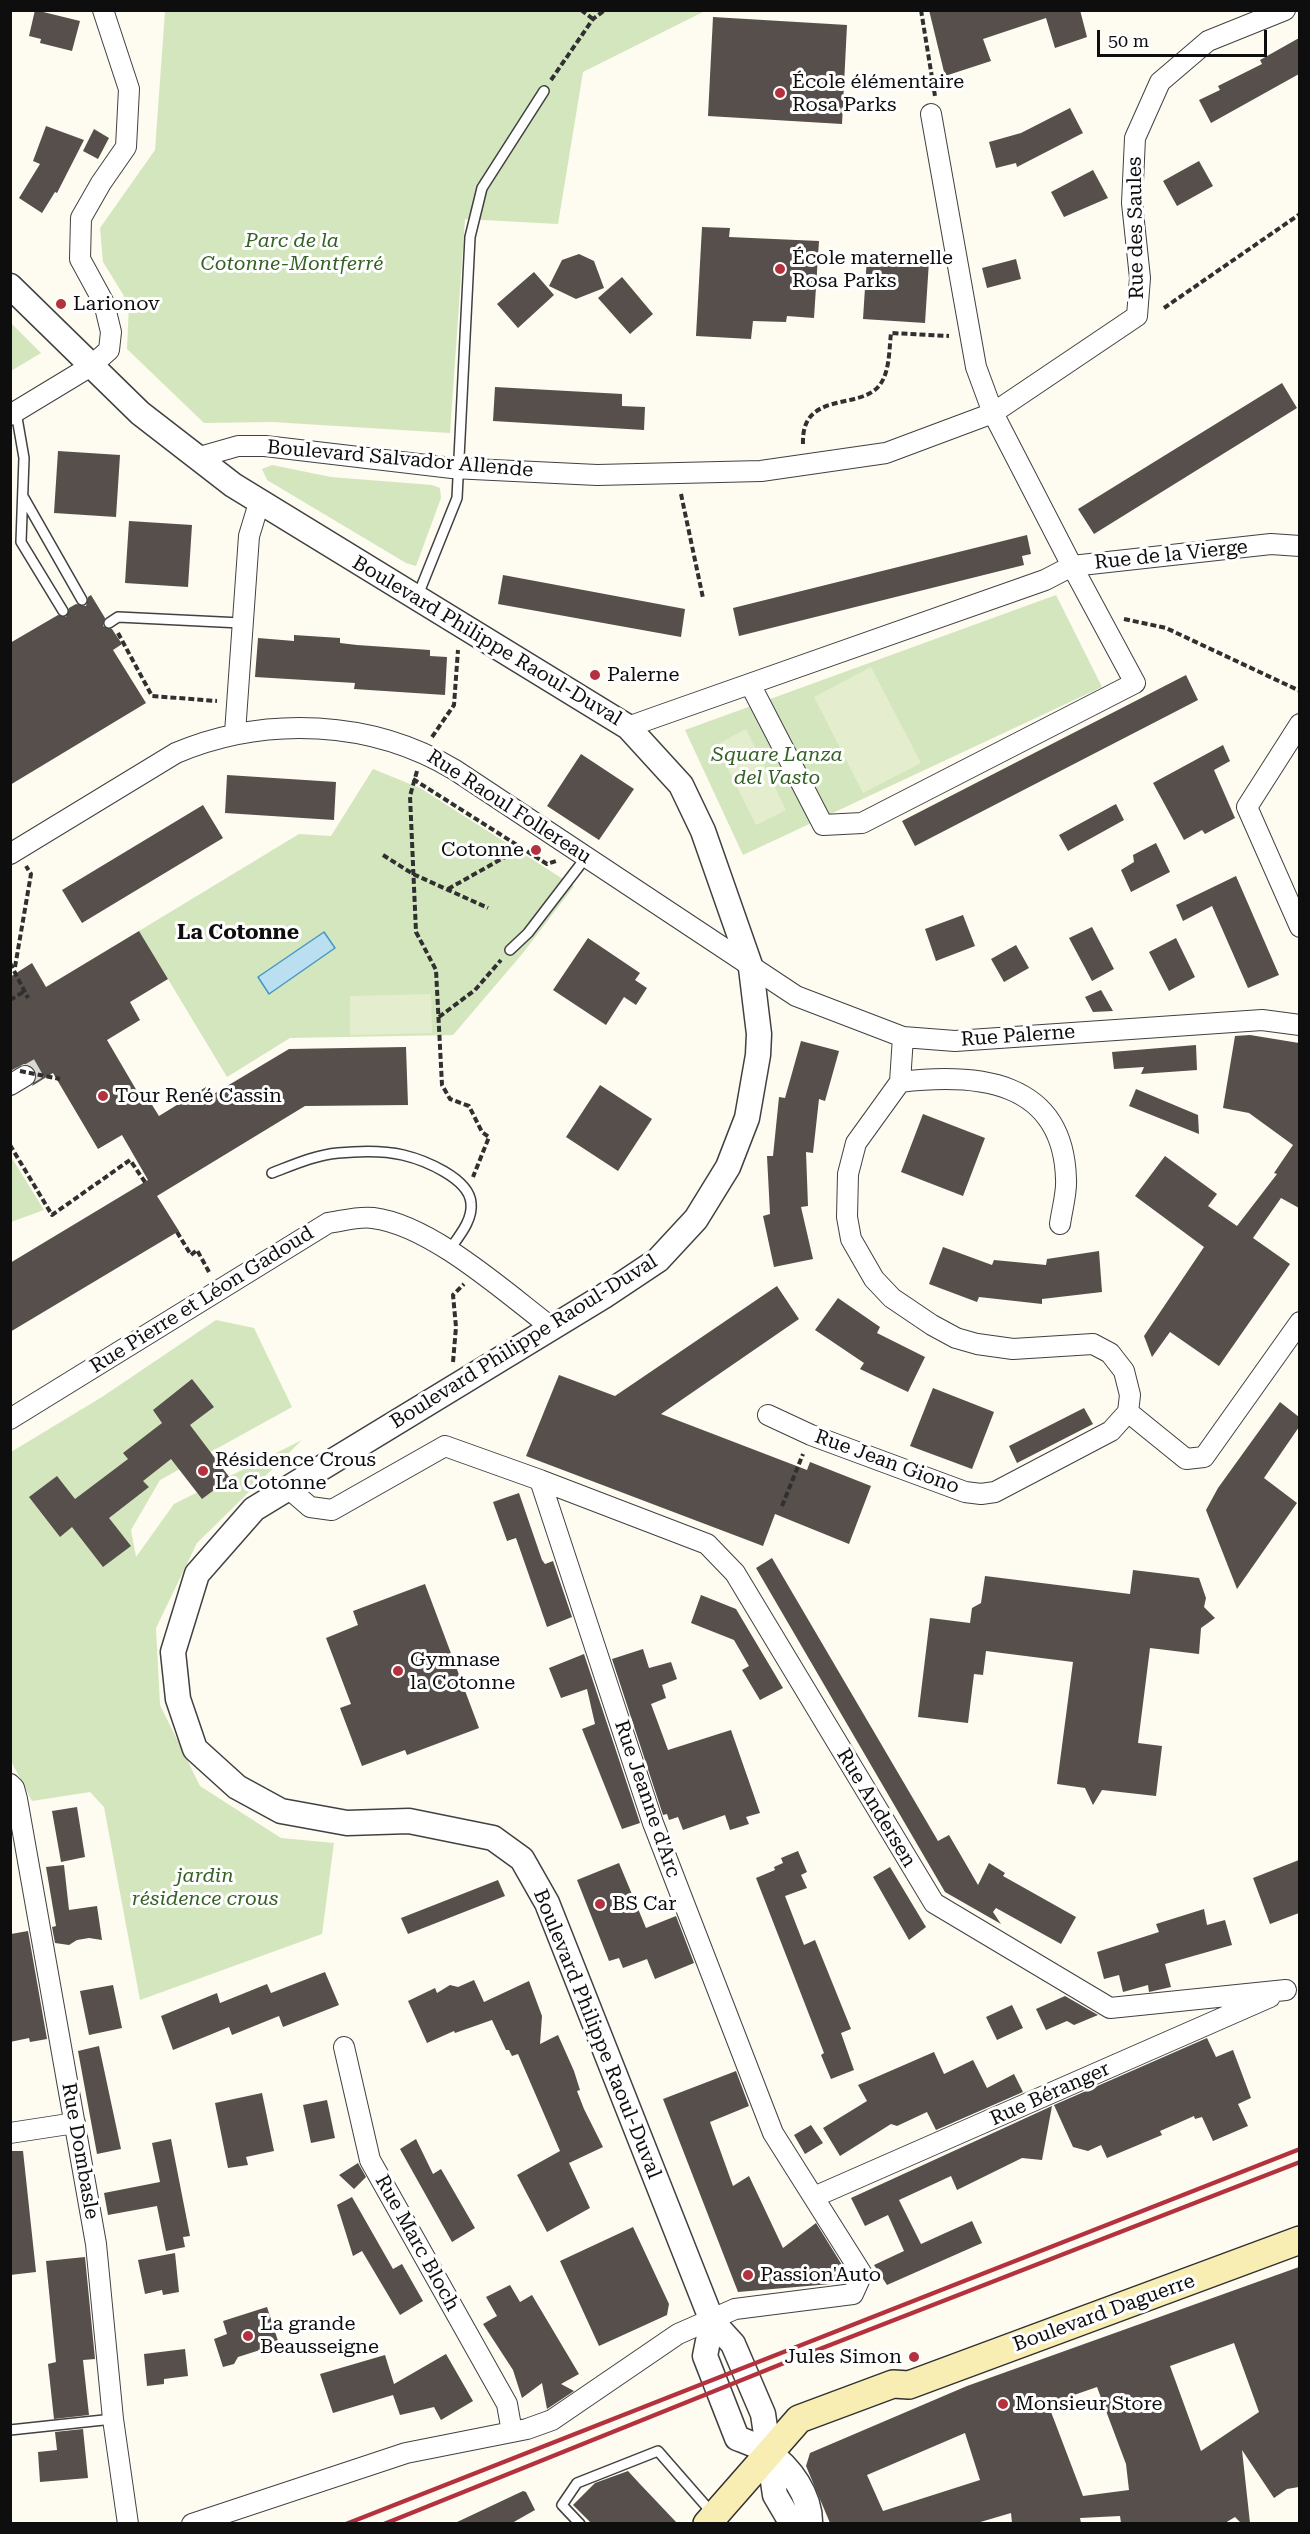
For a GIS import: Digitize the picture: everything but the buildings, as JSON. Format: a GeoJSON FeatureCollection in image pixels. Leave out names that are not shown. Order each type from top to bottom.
{"type":"FeatureCollection","features":[{"type":"Feature","properties":{"kind":"main road","name":"Boulevard Daguerre"},"geometry":{"type":"LineString","coordinates":[[711,2519],[799,2419],[893,2384],[909,2385],[1299,2240]]}},
{"type":"Feature","properties":{"kind":"street"},"geometry":{"type":"LineString","coordinates":[[13,413],[91,366],[109,350],[111,332],[104,303],[80,259],[81,218],[101,183],[126,147],[129,89],[103,10]]}},
{"type":"Feature","properties":{"kind":"street","name":"Rue des Saules"},"geometry":{"type":"LineString","coordinates":[[993,412],[1137,316],[1140,278],[1132,203],[1135,138],[1160,82],[1208,41],[1285,10]]}},
{"type":"Feature","properties":{"kind":"street","name":"Rue de la Vierge"},"geometry":{"type":"LineString","coordinates":[[931,114],[976,367],[993,412],[1072,566],[1271,544],[1299,546]]}},
{"type":"Feature","properties":{"kind":"street","name":"Boulevard Philippe Raoul-Duval"},"geometry":{"type":"LineString","coordinates":[[10,286],[140,413],[196,458],[259,503],[628,728],[681,785],[703,831],[751,968],[759,1034],[758,1055],[747,1118],[728,1167],[696,1219],[658,1260],[457,1386],[254,1509],[197,1574],[173,1652],[178,1699],[195,1749],[237,1787],[281,1811],[347,1823],[409,1821],[493,1838],[522,1859],[547,1903],[712,2321],[733,2344],[763,2414],[775,2496],[792,2523]]}},
{"type":"Feature","properties":{"kind":"street","name":"Boulevard Salvador Allende"},"geometry":{"type":"LineString","coordinates":[[196,458],[238,446],[265,446],[458,468],[661,475],[761,471],[886,453],[993,412]]}},
{"type":"Feature","properties":{"kind":"street"},"geometry":{"type":"LineString","coordinates":[[235,733],[241,623],[249,536],[259,503]]}},
{"type":"Feature","properties":{"kind":"street"},"geometry":{"type":"LineString","coordinates":[[628,728],[750,684],[1046,580],[1072,566],[1135,683],[862,823],[823,825],[750,684]]}},
{"type":"Feature","properties":{"kind":"street"},"geometry":{"type":"LineString","coordinates":[[1299,724],[1247,807],[1299,927]]}},
{"type":"Feature","properties":{"kind":"street","name":"Rue Raoul Follereau"},"geometry":{"type":"LineString","coordinates":[[14,852],[176,753],[235,733],[328,729],[370,734],[425,752],[583,863],[751,968]]}},
{"type":"Feature","properties":{"kind":"street","name":"Rue Palerne"},"geometry":{"type":"LineString","coordinates":[[751,968],[816,1006],[903,1036],[955,1041],[1262,1020],[1299,1025]]}},
{"type":"Feature","properties":{"kind":"street"},"geometry":{"type":"LineString","coordinates":[[903,1036],[900,1082],[856,1143],[848,1174],[847,1217],[851,1239],[874,1279],[892,1298],[956,1338],[1012,1349],[1093,1344],[1110,1353],[1124,1371],[1130,1395],[1128,1412],[1186,1459],[1204,1457],[1299,1322]]}},
{"type":"Feature","properties":{"kind":"street"},"geometry":{"type":"LineString","coordinates":[[900,1082],[940,1077],[971,1079],[1000,1084],[1028,1097],[1048,1119],[1063,1150],[1066,1180],[1060,1224]]}},
{"type":"Feature","properties":{"kind":"street","name":"Rue Pierre et Léon Gadoud"},"geometry":{"type":"LineString","coordinates":[[10,1419],[219,1288],[328,1223],[372,1218],[410,1227],[476,1270],[551,1327]]}},
{"type":"Feature","properties":{"kind":"street","name":"Rue Jean Giono"},"geometry":{"type":"LineString","coordinates":[[768,1415],[811,1434],[966,1492],[981,1494],[995,1492],[1111,1431],[1128,1412]]}},
{"type":"Feature","properties":{"kind":"street"},"geometry":{"type":"LineString","coordinates":[[288,1488],[310,1507],[332,1510],[445,1446],[540,1480]]}},
{"type":"Feature","properties":{"kind":"street","name":"Rue Andersen"},"geometry":{"type":"LineString","coordinates":[[540,1480],[707,1544],[735,1572],[934,1904],[1110,2008],[1286,1990]]}},
{"type":"Feature","properties":{"kind":"street","name":"Rue Jeanne d'Arc"},"geometry":{"type":"LineString","coordinates":[[540,1480],[653,1823],[773,2133],[862,2274],[853,2294],[735,2309],[712,2321]]}},
{"type":"Feature","properties":{"kind":"street","name":"Rue Dombasle"},"geometry":{"type":"LineString","coordinates":[[10,1784],[15,1788],[96,2244],[113,2419],[128,2523]]}},
{"type":"Feature","properties":{"kind":"street","name":"Rue Béranger"},"geometry":{"type":"LineString","coordinates":[[814,2198],[1286,1990]]}},
{"type":"Feature","properties":{"kind":"street","name":"Rue Marc Bloch"},"geometry":{"type":"LineString","coordinates":[[344,2047],[370,2160],[507,2404],[512,2432]]}},
{"type":"Feature","properties":{"kind":"street"},"geometry":{"type":"LineString","coordinates":[[10,2133],[75,2123]]}},
{"type":"Feature","properties":{"kind":"street"},"geometry":{"type":"LineString","coordinates":[[192,2523],[406,2453],[512,2432],[552,2421],[678,2334],[712,2321]]}},
{"type":"Feature","properties":{"kind":"street"},"geometry":{"type":"LineString","coordinates":[[712,2321],[705,2356],[737,2438],[768,2452],[795,2478],[810,2511],[810,2523]]}},
{"type":"Feature","properties":{"kind":"lane"},"geometry":{"type":"LineString","coordinates":[[417,598],[457,498],[470,237],[482,188],[544,91]]}},
{"type":"Feature","properties":{"kind":"lane"},"geometry":{"type":"LineString","coordinates":[[13,413],[24,458],[21,542],[63,611]]}},
{"type":"Feature","properties":{"kind":"lane"},"geometry":{"type":"LineString","coordinates":[[23,496],[82,600]]}},
{"type":"Feature","properties":{"kind":"lane"},"geometry":{"type":"LineString","coordinates":[[110,623],[118,618],[241,623]]}},
{"type":"Feature","properties":{"kind":"lane"},"geometry":{"type":"LineString","coordinates":[[510,950],[528,933],[583,863]]}},
{"type":"Feature","properties":{"kind":"lane"},"geometry":{"type":"LineString","coordinates":[[272,1173],[320,1156],[375,1151],[403,1155],[456,1177],[468,1189],[472,1203],[469,1219],[448,1252]]}},
{"type":"Feature","properties":{"kind":"lane"},"geometry":{"type":"LineString","coordinates":[[10,2430],[113,2419]]}},
{"type":"Feature","properties":{"kind":"lane"},"geometry":{"type":"LineString","coordinates":[[580,2523],[562,2505],[577,2483],[658,2451],[711,2519]]}},
{"type":"Feature","properties":{"kind":"path"},"geometry":{"type":"LineString","coordinates":[[581,10],[593,19]]}},
{"type":"Feature","properties":{"kind":"path"},"geometry":{"type":"LineString","coordinates":[[544,91],[593,19],[605,10]]}},
{"type":"Feature","properties":{"kind":"path"},"geometry":{"type":"LineString","coordinates":[[921,10],[936,102],[931,114]]}},
{"type":"Feature","properties":{"kind":"path"},"geometry":{"type":"LineString","coordinates":[[1164,308],[1299,214]]}},
{"type":"Feature","properties":{"kind":"path"},"geometry":{"type":"LineString","coordinates":[[803,444],[806,425],[819,409],[876,389],[885,375],[891,333],[971,337]]}},
{"type":"Feature","properties":{"kind":"path"},"geometry":{"type":"LineString","coordinates":[[661,475],[681,494],[703,598]]}},
{"type":"Feature","properties":{"kind":"path"},"geometry":{"type":"LineString","coordinates":[[1099,616],[1126,619],[1166,628],[1299,691]]}},
{"type":"Feature","properties":{"kind":"path"},"geometry":{"type":"LineString","coordinates":[[110,623],[152,696],[236,703]]}},
{"type":"Feature","properties":{"kind":"path"},"geometry":{"type":"LineString","coordinates":[[455,697],[458,657]]}},
{"type":"Feature","properties":{"kind":"path"},"geometry":{"type":"LineString","coordinates":[[413,779],[547,864],[562,859],[583,863]]}},
{"type":"Feature","properties":{"kind":"path"},"geometry":{"type":"LineString","coordinates":[[410,796],[416,932],[436,970],[442,1085],[450,1099],[469,1106],[482,1132],[489,1137],[468,1189]]}},
{"type":"Feature","properties":{"kind":"path"},"geometry":{"type":"LineString","coordinates":[[447,889],[521,848]]}},
{"type":"Feature","properties":{"kind":"path"},"geometry":{"type":"LineString","coordinates":[[14,852],[31,874],[15,968]]}},
{"type":"Feature","properties":{"kind":"path"},"geometry":{"type":"LineString","coordinates":[[383,855],[413,874],[488,908]]}},
{"type":"Feature","properties":{"kind":"path"},"geometry":{"type":"LineString","coordinates":[[438,1018],[475,990],[510,950]]}},
{"type":"Feature","properties":{"kind":"path"},"geometry":{"type":"LineString","coordinates":[[10,963],[15,968],[28,998]]}},
{"type":"Feature","properties":{"kind":"path"},"geometry":{"type":"LineString","coordinates":[[10,1000],[25,991]]}},
{"type":"Feature","properties":{"kind":"path"},"geometry":{"type":"LineString","coordinates":[[19,1078],[60,1079]]}},
{"type":"Feature","properties":{"kind":"path"},"geometry":{"type":"LineString","coordinates":[[10,1145],[52,1215],[130,1160],[145,1182]]}},
{"type":"Feature","properties":{"kind":"path"},"geometry":{"type":"LineString","coordinates":[[177,1232],[191,1255],[197,1250],[219,1288]]}},
{"type":"Feature","properties":{"kind":"path"},"geometry":{"type":"LineString","coordinates":[[457,1386],[452,1376],[456,1327],[453,1295],[476,1270]]}},
{"type":"Feature","properties":{"kind":"path"},"geometry":{"type":"LineString","coordinates":[[782,1506],[811,1434]]}},
{"type":"Feature","properties":{"kind":"green space","name":"Parc de la Cotonne-Montferré"},"geometry":{"type":"Polygon","coordinates":[[[165,11],[705,11],[583,72],[558,224],[465,219],[450,433],[272,422],[204,423],[127,349],[129,304],[103,262],[100,228],[155,150],[165,11]]]}},
{"type":"Feature","properties":{"kind":"green space"},"geometry":{"type":"Polygon","coordinates":[[[10,322],[41,353],[11,371],[10,371],[10,322]]]}},
{"type":"Feature","properties":{"kind":"green space"},"geometry":{"type":"Polygon","coordinates":[[[272,465],[331,477],[432,485],[440,488],[441,498],[416,566],[406,563],[267,480],[262,469],[272,465]]]}},
{"type":"Feature","properties":{"kind":"green space","name":"Square Lanza del Vasto"},"geometry":{"type":"Polygon","coordinates":[[[1056,595],[1102,687],[743,855],[685,730],[1056,595]]]}},
{"type":"Feature","properties":{"kind":"green space"},"geometry":{"type":"Polygon","coordinates":[[[871,667],[921,763],[863,793],[814,697],[871,667]]]}},
{"type":"Feature","properties":{"kind":"green space"},"geometry":{"type":"Polygon","coordinates":[[[746,729],[786,810],[756,825],[716,745],[746,729]]]}},
{"type":"Feature","properties":{"kind":"green space"},"geometry":{"type":"Polygon","coordinates":[[[373,769],[420,788],[574,886],[523,953],[453,1035],[290,1038],[227,1077],[139,931],[299,834],[331,836],[373,769]]]}},
{"type":"Feature","properties":{"kind":"green space"},"geometry":{"type":"Polygon","coordinates":[[[431,994],[432,1033],[350,1035],[350,996],[431,994]]]}},
{"type":"Feature","properties":{"kind":"green space"},"geometry":{"type":"Polygon","coordinates":[[[10,1155],[44,1210],[11,1222],[10,1222],[10,1155]]]}},
{"type":"Feature","properties":{"kind":"green space","name":"jardin résidence crous"},"geometry":{"type":"Polygon","coordinates":[[[216,1320],[254,1328],[292,1407],[160,1480],[131,1530],[136,1557],[174,1504],[302,1440],[197,1543],[156,1628],[160,1705],[200,1786],[281,1838],[334,1843],[322,1934],[140,2000],[104,1807],[90,1792],[32,1801],[11,1761],[11,1452],[102,1397],[216,1320]]]}},
{"type":"Feature","properties":{"kind":"water"},"geometry":{"type":"Polygon","coordinates":[[[324,932],[335,948],[269,994],[258,977],[324,932]]]}},
{"type":"Feature","properties":{"kind":"tunnel"},"geometry":{"type":"LineString","coordinates":[[25,1076],[39,1068]]}},
{"type":"Feature","properties":{"kind":"railway"},"geometry":{"type":"LineString","coordinates":[[346,2524],[1300,2149]]}},
{"type":"Feature","properties":{"kind":"railway"},"geometry":{"type":"LineString","coordinates":[[384,2524],[789,2361],[1300,2162]]}},
{"type":"Feature","properties":{"kind":"place","name":"École élémentaire Rosa Parks"},"geometry":{"type":"Point","coordinates":[780,93]}},
{"type":"Feature","properties":{"kind":"place","name":"École maternelle Rosa Parks"},"geometry":{"type":"Point","coordinates":[780,269]}},
{"type":"Feature","properties":{"kind":"place","name":"Larionov"},"geometry":{"type":"Point","coordinates":[61,304]}},
{"type":"Feature","properties":{"kind":"place","name":"Palerne"},"geometry":{"type":"Point","coordinates":[595,675]}},
{"type":"Feature","properties":{"kind":"place","name":"Cotonne"},"geometry":{"type":"Point","coordinates":[536,850]}},
{"type":"Feature","properties":{"kind":"place","name":"Tour René Cassin"},"geometry":{"type":"Point","coordinates":[103,1096]}},
{"type":"Feature","properties":{"kind":"place","name":"Résidence Crous La Cotonne"},"geometry":{"type":"Point","coordinates":[203,1471]}},
{"type":"Feature","properties":{"kind":"place","name":"Gymnase la Cotonne"},"geometry":{"type":"Point","coordinates":[398,1671]}},
{"type":"Feature","properties":{"kind":"place","name":"BS Car"},"geometry":{"type":"Point","coordinates":[600,1904]}},
{"type":"Feature","properties":{"kind":"place","name":"Passion'Auto"},"geometry":{"type":"Point","coordinates":[748,2275]}},
{"type":"Feature","properties":{"kind":"place","name":"La grande Beausseigne"},"geometry":{"type":"Point","coordinates":[248,2336]}},
{"type":"Feature","properties":{"kind":"place","name":"Jules Simon"},"geometry":{"type":"Point","coordinates":[914,2357]}},
{"type":"Feature","properties":{"kind":"place","name":"Monsieur Store"},"geometry":{"type":"Point","coordinates":[1003,2404]}},
{"type":"Feature","properties":{"kind":"district","name":"La Cotonne"},"geometry":{"type":"Point","coordinates":[238,933]}}]}
